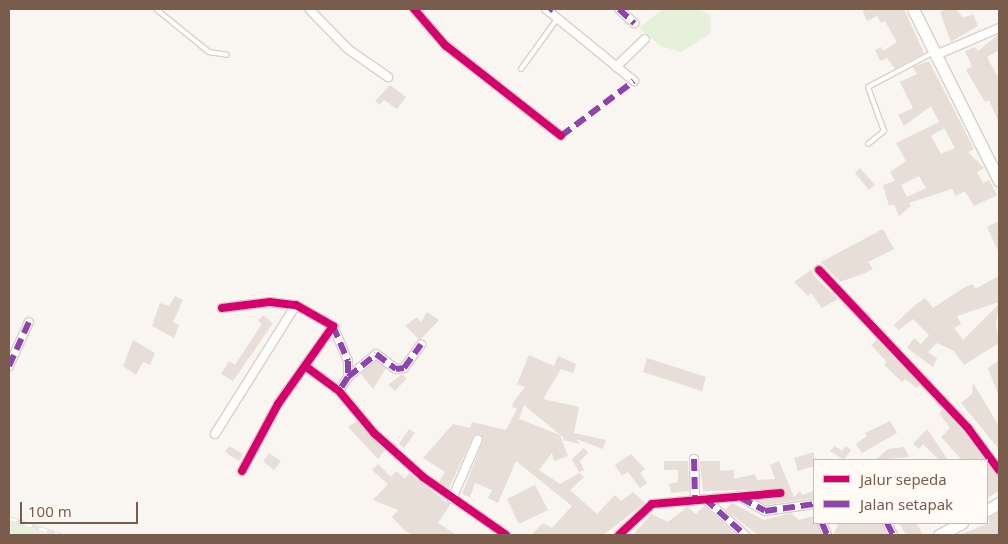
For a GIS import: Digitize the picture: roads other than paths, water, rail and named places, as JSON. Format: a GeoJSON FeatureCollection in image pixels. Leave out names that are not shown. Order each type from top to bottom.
{"type":"FeatureCollection","features":[{"type":"Feature","properties":{"kind":"main road"},"geometry":{"type":"LineString","coordinates":[[913,9],[999,182]]}},
{"type":"Feature","properties":{"kind":"main road"},"geometry":{"type":"LineString","coordinates":[[988,509],[999,503]]}},
{"type":"Feature","properties":{"kind":"main road"},"geometry":{"type":"LineString","coordinates":[[939,535],[960,524]]}},
{"type":"Feature","properties":{"kind":"street"},"geometry":{"type":"LineString","coordinates":[[310,9],[348,50],[388,78]]}},
{"type":"Feature","properties":{"kind":"street"},"geometry":{"type":"LineString","coordinates":[[414,9],[445,45],[561,136]]}},
{"type":"Feature","properties":{"kind":"street"},"geometry":{"type":"LineString","coordinates":[[619,9],[634,23]]}},
{"type":"Feature","properties":{"kind":"street"},"geometry":{"type":"LineString","coordinates":[[549,10],[634,81]]}},
{"type":"Feature","properties":{"kind":"street"},"geometry":{"type":"LineString","coordinates":[[935,53],[999,28]]}},
{"type":"Feature","properties":{"kind":"street"},"geometry":{"type":"LineString","coordinates":[[616,67],[645,39]]}},
{"type":"Feature","properties":{"kind":"street"},"geometry":{"type":"LineString","coordinates":[[819,270],[968,428],[999,470]]}},
{"type":"Feature","properties":{"kind":"street"},"geometry":{"type":"LineString","coordinates":[[222,308],[270,302],[296,305],[333,326],[346,351],[348,377]]}},
{"type":"Feature","properties":{"kind":"street"},"geometry":{"type":"LineString","coordinates":[[215,434],[296,305]]}},
{"type":"Feature","properties":{"kind":"street"},"geometry":{"type":"LineString","coordinates":[[9,366],[29,322]]}},
{"type":"Feature","properties":{"kind":"street"},"geometry":{"type":"LineString","coordinates":[[242,471],[305,366],[333,326]]}},
{"type":"Feature","properties":{"kind":"street"},"geometry":{"type":"LineString","coordinates":[[339,391],[348,377],[376,354],[396,369],[404,368],[421,345]]}},
{"type":"Feature","properties":{"kind":"street"},"geometry":{"type":"LineString","coordinates":[[305,366],[339,391],[374,433],[452,499],[506,535]]}},
{"type":"Feature","properties":{"kind":"street"},"geometry":{"type":"LineString","coordinates":[[452,499],[478,439]]}},
{"type":"Feature","properties":{"kind":"street"},"geometry":{"type":"LineString","coordinates":[[694,459],[695,500]]}},
{"type":"Feature","properties":{"kind":"street"},"geometry":{"type":"LineString","coordinates":[[619,535],[652,504],[781,493]]}},
{"type":"Feature","properties":{"kind":"street"},"geometry":{"type":"LineString","coordinates":[[738,496],[765,510],[813,504]]}},
{"type":"Feature","properties":{"kind":"street"},"geometry":{"type":"LineString","coordinates":[[705,499],[745,535]]}},
{"type":"Feature","properties":{"kind":"street"},"geometry":{"type":"LineString","coordinates":[[887,524],[893,535]]}},
{"type":"Feature","properties":{"kind":"lane"},"geometry":{"type":"LineString","coordinates":[[156,9],[210,52],[227,55]]}},
{"type":"Feature","properties":{"kind":"lane"},"geometry":{"type":"LineString","coordinates":[[521,69],[558,17]]}},
{"type":"Feature","properties":{"kind":"lane"},"geometry":{"type":"LineString","coordinates":[[868,144],[884,131],[868,87],[935,53]]}},
{"type":"Feature","properties":{"kind":"railway"},"geometry":{"type":"LineString","coordinates":[[9,518],[61,535]]}}]}
